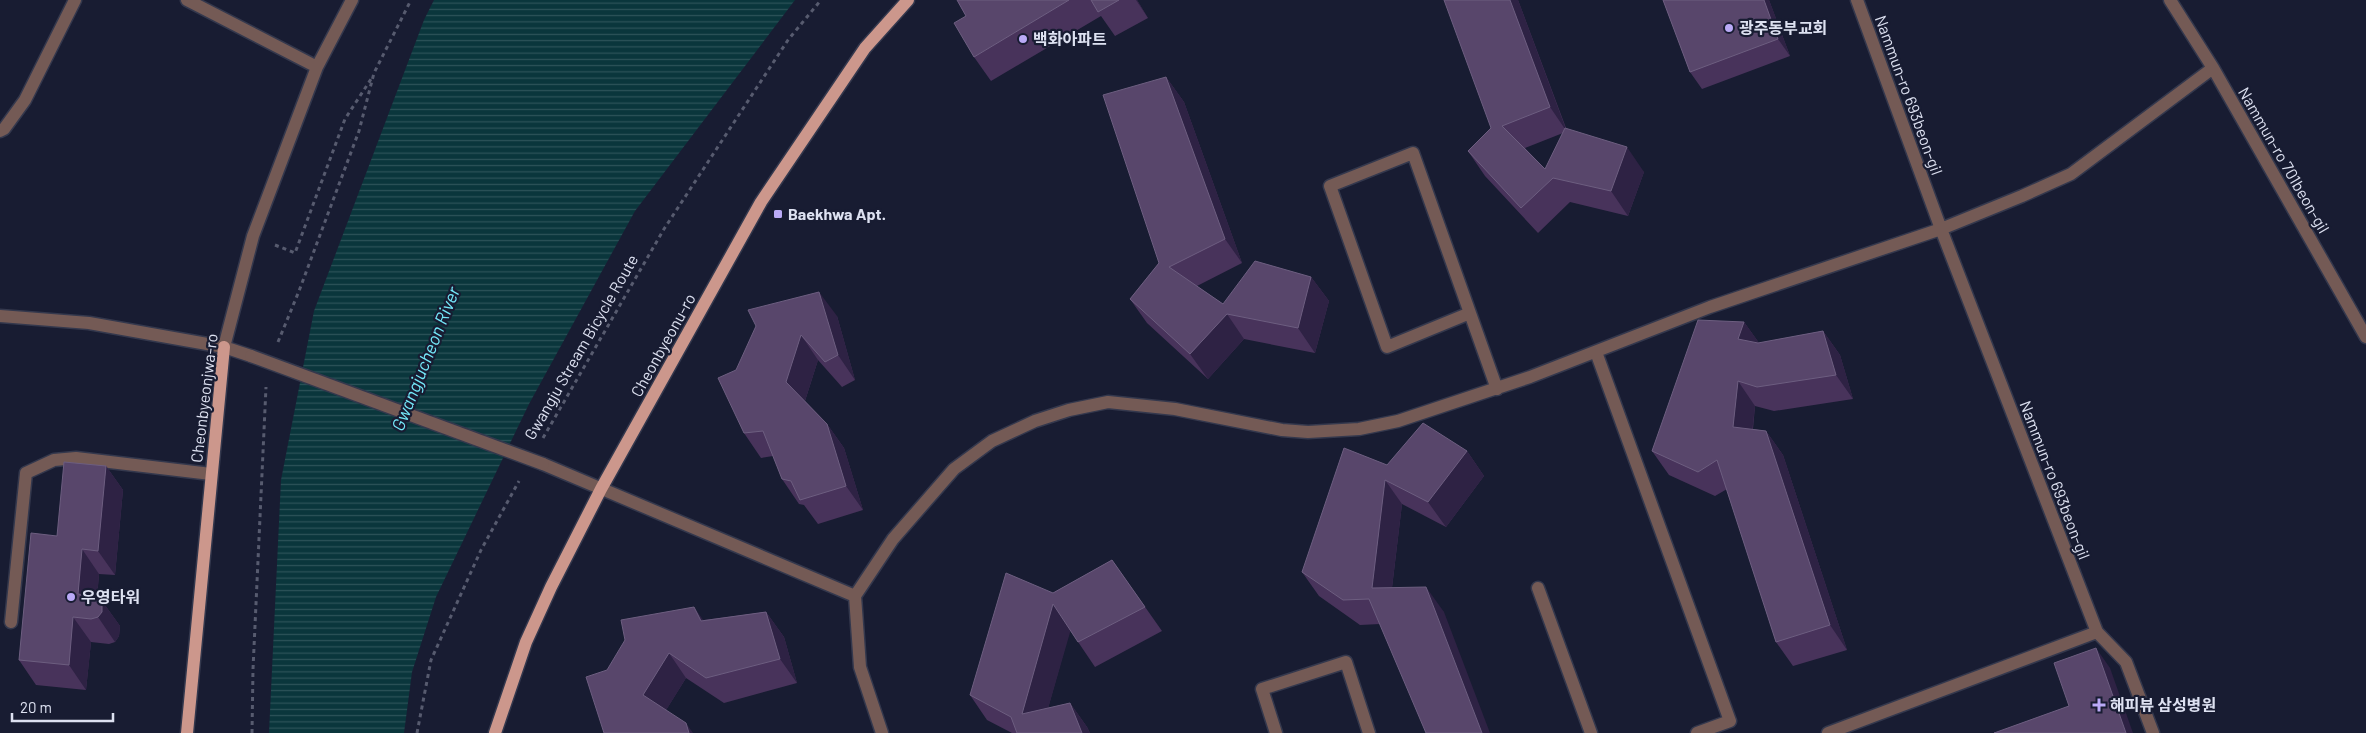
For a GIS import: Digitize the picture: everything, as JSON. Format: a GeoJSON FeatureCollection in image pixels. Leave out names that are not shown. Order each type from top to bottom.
{"type":"FeatureCollection","features":[{"type":"Feature","properties":{"kind":"main road","name":"Cheonbyeonu-ro"},"geometry":{"type":"LineString","coordinates":[[495,733],[526,642],[551,587],[602,489],[761,202],[865,48],[908,0]]}},
{"type":"Feature","properties":{"kind":"main road","name":"Cheonbyeonjwa-ro"},"geometry":{"type":"LineString","coordinates":[[187,733],[224,346]]}},
{"type":"Feature","properties":{"kind":"street"},"geometry":{"type":"LineString","coordinates":[[0,131],[4,129],[26,100],[75,0]]}},
{"type":"Feature","properties":{"kind":"street"},"geometry":{"type":"LineString","coordinates":[[187,0],[318,67]]}},
{"type":"Feature","properties":{"kind":"street","name":"Cheonbyeonjwa-ro"},"geometry":{"type":"LineString","coordinates":[[224,346],[253,236],[318,67],[352,0]]}},
{"type":"Feature","properties":{"kind":"street","name":"Nammun-ro 693beon-gil"},"geometry":{"type":"LineString","coordinates":[[1857,0],[2096,632],[2126,662],[2153,733]]}},
{"type":"Feature","properties":{"kind":"street","name":"Nammun-ro 701beon-gil"},"geometry":{"type":"LineString","coordinates":[[2170,0],[2213,68],[2366,337]]}},
{"type":"Feature","properties":{"kind":"street"},"geometry":{"type":"LineString","coordinates":[[882,733],[860,667],[855,596],[893,539],[954,469],[992,441],[1035,421],[1108,402],[1176,409],[1282,430],[1359,430],[1398,421],[1496,389],[1710,307],[1942,228],[2071,174],[2213,68]]}},
{"type":"Feature","properties":{"kind":"street"},"geometry":{"type":"LineString","coordinates":[[1470,313],[1387,347],[1330,186],[1412,153],[1470,313],[1496,389]]}},
{"type":"Feature","properties":{"kind":"street"},"geometry":{"type":"LineString","coordinates":[[0,316],[89,323],[224,346],[543,464],[855,596]]}},
{"type":"Feature","properties":{"kind":"street"},"geometry":{"type":"LineString","coordinates":[[1596,352],[1730,721],[1697,733]]}},
{"type":"Feature","properties":{"kind":"street"},"geometry":{"type":"LineString","coordinates":[[11,622],[26,472],[54,460],[76,458],[211,474]]}},
{"type":"Feature","properties":{"kind":"street"},"geometry":{"type":"LineString","coordinates":[[1538,588],[1591,733]]}},
{"type":"Feature","properties":{"kind":"street"},"geometry":{"type":"LineString","coordinates":[[1828,733],[2096,632]]}},
{"type":"Feature","properties":{"kind":"street"},"geometry":{"type":"LineString","coordinates":[[1276,733],[1262,689],[1346,662],[1369,733]]}},
{"type":"Feature","properties":{"kind":"path","name":"Gwangju Stream Bicycle Route"},"geometry":{"type":"LineString","coordinates":[[542,439],[664,229],[788,40],[821,0]]}},
{"type":"Feature","properties":{"kind":"path"},"geometry":{"type":"LineString","coordinates":[[295,253],[345,119],[374,73]]}},
{"type":"Feature","properties":{"kind":"path"},"geometry":{"type":"LineString","coordinates":[[418,733],[431,660],[481,550],[524,473]]}},
{"type":"Feature","properties":{"kind":"water","name":"Gwangjucheon River"},"geometry":{"type":"Polygon","coordinates":[[[434,0],[795,0],[635,211],[529,404],[436,597],[412,672],[404,733],[269,733],[281,480],[314,311],[424,20],[434,0]]]}},
{"type":"Feature","properties":{"kind":"building"},"geometry":{"type":"Polygon","coordinates":[[[957,0],[1069,0],[974,57],[954,23],[966,16],[957,0]]]}},
{"type":"Feature","properties":{"kind":"building"},"geometry":{"type":"Polygon","coordinates":[[[1091,0],[1119,0],[1098,12],[1091,0]]]}},
{"type":"Feature","properties":{"kind":"building"},"geometry":{"type":"Polygon","coordinates":[[[1444,0],[1510,0],[1550,107],[1502,126],[1545,169],[1565,128],[1627,147],[1611,191],[1553,178],[1521,208],[1468,151],[1491,128],[1444,0]]]}},
{"type":"Feature","properties":{"kind":"building","name":"광주동부교회"},"geometry":{"type":"Polygon","coordinates":[[[1663,0],[1764,0],[1778,39],[1690,72],[1663,0]]]}},
{"type":"Feature","properties":{"kind":"building"},"geometry":{"type":"Polygon","coordinates":[[[1166,77],[1225,239],[1169,267],[1223,304],[1255,261],[1311,277],[1298,328],[1227,314],[1190,354],[1130,299],[1159,263],[1103,95],[1166,77]]]}},
{"type":"Feature","properties":{"kind":"building"},"geometry":{"type":"Polygon","coordinates":[[[819,292],[838,355],[825,362],[801,335],[786,382],[827,424],[846,486],[800,500],[791,481],[782,479],[763,431],[744,433],[718,378],[736,370],[756,326],[748,310],[819,292]]]}},
{"type":"Feature","properties":{"kind":"building"},"geometry":{"type":"Polygon","coordinates":[[[1698,320],[1744,322],[1738,339],[1758,343],[1823,331],[1836,375],[1757,387],[1738,381],[1733,427],[1766,431],[1830,625],[1776,642],[1717,460],[1698,472],[1652,451],[1698,320]]]}},
{"type":"Feature","properties":{"kind":"building"},"geometry":{"type":"Polygon","coordinates":[[[1423,423],[1467,451],[1428,502],[1385,480],[1372,588],[1426,587],[1482,733],[1426,733],[1369,599],[1343,600],[1302,572],[1344,448],[1387,465],[1423,423]]]}},
{"type":"Feature","properties":{"kind":"building"},"geometry":{"type":"Polygon","coordinates":[[[64,462],[106,466],[98,551],[82,549],[78,594],[94,596],[102,601],[102,612],[98,617],[91,619],[73,617],[69,665],[19,660],[31,533],[57,536],[64,462]]]}},
{"type":"Feature","properties":{"kind":"building"},"geometry":{"type":"Polygon","coordinates":[[[1112,560],[1145,607],[1078,642],[1053,604],[1022,714],[1070,703],[1082,733],[1017,733],[1011,717],[970,695],[1006,573],[1053,593],[1112,560]]]}},
{"type":"Feature","properties":{"kind":"building"},"geometry":{"type":"Polygon","coordinates":[[[694,607],[701,621],[766,612],[780,659],[706,678],[669,653],[643,695],[686,723],[689,733],[604,733],[586,677],[607,670],[625,640],[621,620],[694,607]]]}},
{"type":"Feature","properties":{"kind":"building"},"geometry":{"type":"Polygon","coordinates":[[[2096,648],[2126,733],[1994,733],[2069,706],[2054,663],[2096,648]]]}},
{"type":"Feature","properties":{"kind":"place","name":"광주동부교회"},"geometry":{"type":"Point","coordinates":[1729,28]}},
{"type":"Feature","properties":{"kind":"place","name":"백화아파트"},"geometry":{"type":"Point","coordinates":[1023,39]}},
{"type":"Feature","properties":{"kind":"place","name":"Baekhwa Apt."},"geometry":{"type":"Point","coordinates":[778,214]}},
{"type":"Feature","properties":{"kind":"place","name":"우영타워"},"geometry":{"type":"Point","coordinates":[71,597]}},
{"type":"Feature","properties":{"kind":"place","name":"해피뷰 삼성병원"},"geometry":{"type":"Point","coordinates":[2099,705]}}]}
